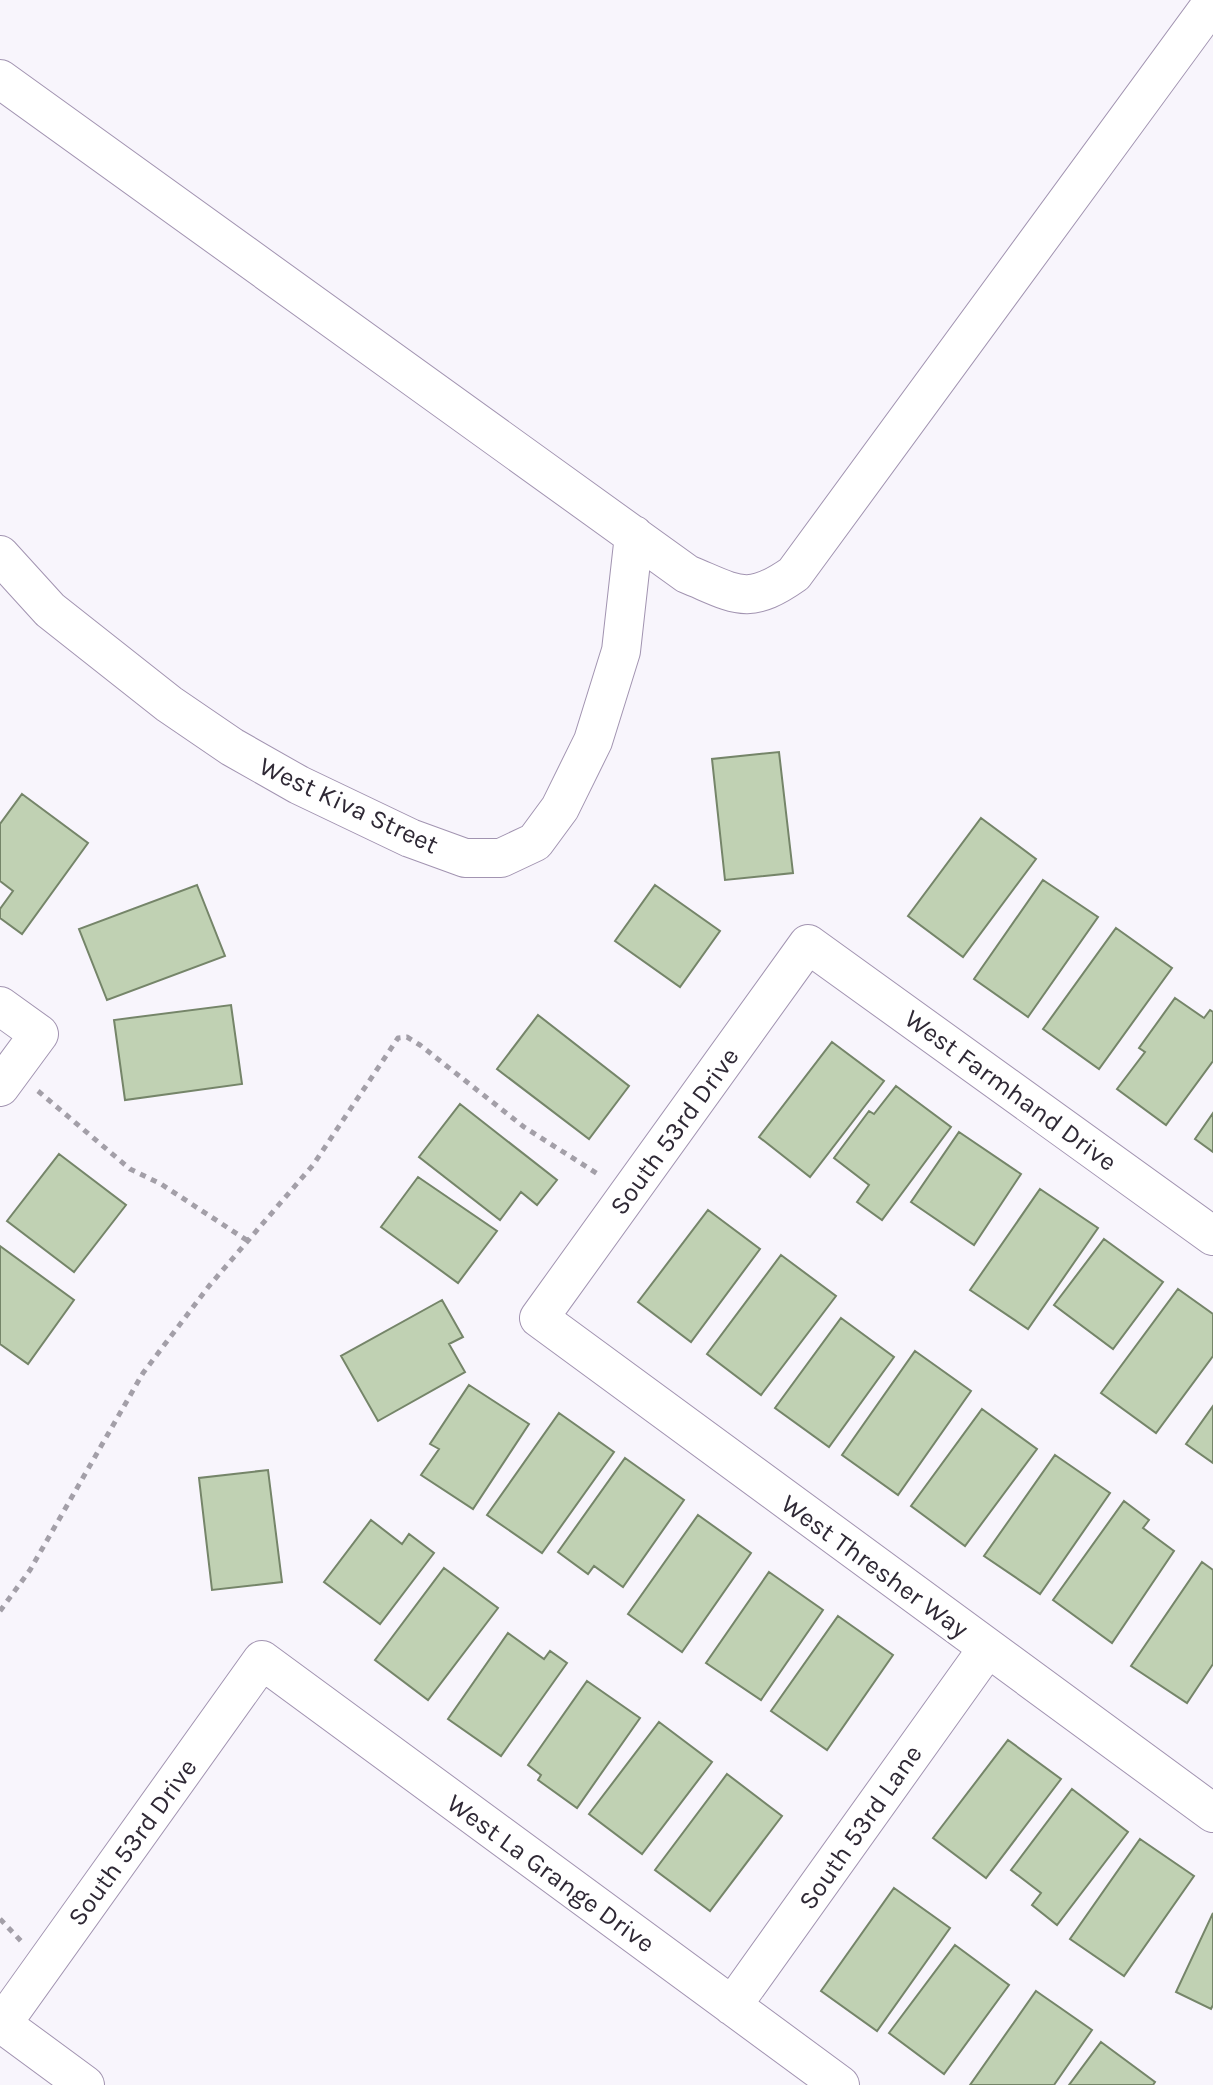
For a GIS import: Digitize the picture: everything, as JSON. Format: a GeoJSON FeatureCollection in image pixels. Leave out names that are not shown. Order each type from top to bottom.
{"type":"FeatureCollection","features":[{"type":"Feature","properties":{"kind":"street"},"geometry":{"type":"LineString","coordinates":[[0,79],[687,574],[741,596],[770,591],[794,574],[1213,2]]}},
{"type":"Feature","properties":{"kind":"street","name":"West Kiva Street"},"geometry":{"type":"LineString","coordinates":[[0,555],[50,610],[169,704],[232,747],[299,785],[410,838],[465,858],[501,858],[535,842],[560,808],[593,741],[621,651],[634,535]]}},
{"type":"Feature","properties":{"kind":"street","name":"South 53rd Drive"},"geometry":{"type":"LineString","coordinates":[[539,1318],[808,944]]}},
{"type":"Feature","properties":{"kind":"street","name":"West Farmhand Drive"},"geometry":{"type":"LineString","coordinates":[[808,944],[1213,1236]]}},
{"type":"Feature","properties":{"kind":"street"},"geometry":{"type":"LineString","coordinates":[[0,1006],[39,1034],[7,1078]]}},
{"type":"Feature","properties":{"kind":"street","name":"West Thresher Way"},"geometry":{"type":"LineString","coordinates":[[539,1318],[1213,1813]]}},
{"type":"Feature","properties":{"kind":"street","name":"South 53rd Lane"},"geometry":{"type":"LineString","coordinates":[[732,2006],[987,1649]]}},
{"type":"Feature","properties":{"kind":"street","name":"South 53rd Drive"},"geometry":{"type":"LineString","coordinates":[[2,2024],[262,1660]]}},
{"type":"Feature","properties":{"kind":"street","name":"West La Grange Drive"},"geometry":{"type":"LineString","coordinates":[[262,1660],[840,2085]]}},
{"type":"Feature","properties":{"kind":"street"},"geometry":{"type":"LineString","coordinates":[[2,2024],[85,2085]]}},
{"type":"Feature","properties":{"kind":"path"},"geometry":{"type":"LineString","coordinates":[[0,1611],[30,1570],[143,1373],[313,1165],[398,1038],[407,1037],[524,1127],[628,1194]]}},
{"type":"Feature","properties":{"kind":"path"},"geometry":{"type":"LineString","coordinates":[[7,1078],[130,1169],[161,1184],[248,1241]]}},
{"type":"Feature","properties":{"kind":"building"},"geometry":{"type":"Polygon","coordinates":[[[779,752],[793,873],[725,880],[712,759],[779,752]]]}},
{"type":"Feature","properties":{"kind":"building"},"geometry":{"type":"Polygon","coordinates":[[[22,794],[88,843],[22,934],[0,918],[0,909],[13,891],[0,881],[0,824],[22,794]]]}},
{"type":"Feature","properties":{"kind":"building"},"geometry":{"type":"Polygon","coordinates":[[[981,818],[1036,859],[963,957],[908,916],[981,818]]]}},
{"type":"Feature","properties":{"kind":"building"},"geometry":{"type":"Polygon","coordinates":[[[1043,880],[1098,917],[1028,1017],[974,979],[1043,880]]]}},
{"type":"Feature","properties":{"kind":"building"},"geometry":{"type":"Polygon","coordinates":[[[197,885],[225,956],[107,1000],[79,929],[197,885]]]}},
{"type":"Feature","properties":{"kind":"building"},"geometry":{"type":"Polygon","coordinates":[[[655,885],[720,931],[680,987],[615,941],[655,885]]]}},
{"type":"Feature","properties":{"kind":"building"},"geometry":{"type":"Polygon","coordinates":[[[1116,928],[1172,968],[1099,1069],[1043,1029],[1116,928]]]}},
{"type":"Feature","properties":{"kind":"building"},"geometry":{"type":"Polygon","coordinates":[[[1175,998],[1204,1018],[1210,1010],[1213,1012],[1213,1061],[1166,1125],[1117,1089],[1145,1052],[1139,1048],[1175,998]]]}},
{"type":"Feature","properties":{"kind":"building"},"geometry":{"type":"Polygon","coordinates":[[[231,1005],[242,1084],[125,1100],[114,1020],[231,1005]]]}},
{"type":"Feature","properties":{"kind":"building"},"geometry":{"type":"Polygon","coordinates":[[[538,1015],[629,1086],[589,1139],[497,1069],[538,1015]]]}},
{"type":"Feature","properties":{"kind":"building"},"geometry":{"type":"Polygon","coordinates":[[[832,1042],[884,1081],[810,1177],[759,1137],[832,1042]]]}},
{"type":"Feature","properties":{"kind":"building"},"geometry":{"type":"Polygon","coordinates":[[[896,1086],[951,1127],[882,1220],[857,1202],[869,1185],[834,1158],[869,1111],[874,1114],[896,1086]]]}},
{"type":"Feature","properties":{"kind":"building"},"geometry":{"type":"Polygon","coordinates":[[[460,1104],[557,1180],[537,1205],[521,1192],[500,1220],[419,1157],[460,1104]]]}},
{"type":"Feature","properties":{"kind":"building"},"geometry":{"type":"Polygon","coordinates":[[[1213,1113],[1213,1152],[1195,1139],[1213,1113]]]}},
{"type":"Feature","properties":{"kind":"building"},"geometry":{"type":"Polygon","coordinates":[[[959,1132],[1021,1174],[974,1245],[911,1202],[959,1132]]]}},
{"type":"Feature","properties":{"kind":"building"},"geometry":{"type":"Polygon","coordinates":[[[59,1154],[126,1205],[74,1272],[7,1221],[59,1154]]]}},
{"type":"Feature","properties":{"kind":"building"},"geometry":{"type":"Polygon","coordinates":[[[418,1177],[497,1231],[458,1283],[381,1227],[418,1177]]]}},
{"type":"Feature","properties":{"kind":"building"},"geometry":{"type":"Polygon","coordinates":[[[1040,1189],[1098,1228],[1028,1329],[970,1290],[1040,1189]]]}},
{"type":"Feature","properties":{"kind":"building"},"geometry":{"type":"Polygon","coordinates":[[[708,1210],[760,1249],[691,1342],[638,1302],[708,1210]]]}},
{"type":"Feature","properties":{"kind":"building"},"geometry":{"type":"Polygon","coordinates":[[[1104,1239],[1163,1282],[1113,1349],[1054,1305],[1104,1239]]]}},
{"type":"Feature","properties":{"kind":"building"},"geometry":{"type":"Polygon","coordinates":[[[0,1246],[74,1300],[28,1364],[0,1344],[0,1246]]]}},
{"type":"Feature","properties":{"kind":"building"},"geometry":{"type":"Polygon","coordinates":[[[781,1255],[836,1296],[761,1395],[707,1354],[781,1255]]]}},
{"type":"Feature","properties":{"kind":"building"},"geometry":{"type":"Polygon","coordinates":[[[1178,1289],[1213,1314],[1213,1356],[1156,1433],[1101,1393],[1178,1289]]]}},
{"type":"Feature","properties":{"kind":"building"},"geometry":{"type":"Polygon","coordinates":[[[442,1300],[463,1337],[449,1344],[465,1372],[378,1421],[341,1356],[442,1300]]]}},
{"type":"Feature","properties":{"kind":"building"},"geometry":{"type":"Polygon","coordinates":[[[841,1318],[894,1357],[829,1447],[775,1408],[841,1318]]]}},
{"type":"Feature","properties":{"kind":"building"},"geometry":{"type":"Polygon","coordinates":[[[915,1351],[971,1391],[898,1495],[842,1455],[915,1351]]]}},
{"type":"Feature","properties":{"kind":"building"},"geometry":{"type":"Polygon","coordinates":[[[469,1385],[529,1424],[473,1509],[421,1475],[439,1449],[430,1444],[469,1385]]]}},
{"type":"Feature","properties":{"kind":"building"},"geometry":{"type":"Polygon","coordinates":[[[1213,1406],[1213,1463],[1186,1444],[1213,1406]]]}},
{"type":"Feature","properties":{"kind":"building"},"geometry":{"type":"Polygon","coordinates":[[[982,1409],[1037,1449],[965,1546],[911,1506],[982,1409]]]}},
{"type":"Feature","properties":{"kind":"building"},"geometry":{"type":"Polygon","coordinates":[[[559,1413],[614,1452],[542,1553],[487,1515],[559,1413]]]}},
{"type":"Feature","properties":{"kind":"building"},"geometry":{"type":"Polygon","coordinates":[[[1055,1455],[1110,1493],[1040,1594],[984,1556],[1055,1455]]]}},
{"type":"Feature","properties":{"kind":"building"},"geometry":{"type":"Polygon","coordinates":[[[625,1458],[684,1500],[623,1587],[594,1566],[588,1574],[558,1552],[625,1458]]]}},
{"type":"Feature","properties":{"kind":"building"},"geometry":{"type":"Polygon","coordinates":[[[268,1470],[282,1582],[212,1590],[199,1478],[268,1470]]]}},
{"type":"Feature","properties":{"kind":"building"},"geometry":{"type":"Polygon","coordinates":[[[1124,1501],[1149,1520],[1143,1528],[1174,1551],[1112,1643],[1053,1600],[1124,1501]]]}},
{"type":"Feature","properties":{"kind":"building"},"geometry":{"type":"Polygon","coordinates":[[[698,1515],[751,1553],[682,1652],[628,1614],[698,1515]]]}},
{"type":"Feature","properties":{"kind":"building"},"geometry":{"type":"Polygon","coordinates":[[[371,1520],[402,1544],[409,1534],[434,1553],[380,1624],[324,1582],[371,1520]]]}},
{"type":"Feature","properties":{"kind":"building"},"geometry":{"type":"Polygon","coordinates":[[[1202,1562],[1213,1570],[1213,1664],[1187,1703],[1131,1666],[1202,1562]]]}},
{"type":"Feature","properties":{"kind":"building"},"geometry":{"type":"Polygon","coordinates":[[[444,1568],[498,1608],[428,1700],[375,1660],[444,1568]]]}},
{"type":"Feature","properties":{"kind":"building"},"geometry":{"type":"Polygon","coordinates":[[[769,1572],[823,1610],[761,1700],[706,1663],[769,1572]]]}},
{"type":"Feature","properties":{"kind":"building"},"geometry":{"type":"Polygon","coordinates":[[[838,1616],[893,1655],[827,1750],[771,1711],[838,1616]]]}},
{"type":"Feature","properties":{"kind":"building"},"geometry":{"type":"Polygon","coordinates":[[[508,1633],[544,1659],[550,1651],[567,1663],[501,1756],[448,1719],[508,1633]]]}},
{"type":"Feature","properties":{"kind":"building"},"geometry":{"type":"Polygon","coordinates":[[[587,1681],[640,1718],[577,1808],[538,1780],[541,1775],[528,1765],[587,1681]]]}},
{"type":"Feature","properties":{"kind":"building"},"geometry":{"type":"Polygon","coordinates":[[[659,1722],[712,1762],[642,1854],[589,1814],[659,1722]]]}},
{"type":"Feature","properties":{"kind":"building"},"geometry":{"type":"Polygon","coordinates":[[[1008,1740],[1061,1779],[986,1878],[933,1838],[1008,1740]]]}},
{"type":"Feature","properties":{"kind":"building"},"geometry":{"type":"Polygon","coordinates":[[[727,1774],[782,1816],[710,1911],[655,1870],[727,1774]]]}},
{"type":"Feature","properties":{"kind":"building"},"geometry":{"type":"Polygon","coordinates":[[[1072,1789],[1128,1832],[1057,1925],[1032,1905],[1041,1893],[1011,1870],[1072,1789]]]}},
{"type":"Feature","properties":{"kind":"building"},"geometry":{"type":"Polygon","coordinates":[[[1140,1839],[1194,1876],[1124,1976],[1070,1939],[1140,1839]]]}},
{"type":"Feature","properties":{"kind":"building"},"geometry":{"type":"Polygon","coordinates":[[[894,1888],[950,1928],[877,2031],[821,1991],[894,1888]]]}},
{"type":"Feature","properties":{"kind":"building"},"geometry":{"type":"Polygon","coordinates":[[[1213,1913],[1213,2005],[1211,2009],[1176,1992],[1213,1913]]]}},
{"type":"Feature","properties":{"kind":"building"},"geometry":{"type":"Polygon","coordinates":[[[955,1945],[1009,1985],[944,2074],[889,2033],[955,1945]]]}},
{"type":"Feature","properties":{"kind":"building"},"geometry":{"type":"Polygon","coordinates":[[[1036,1991],[1092,2030],[1054,2085],[970,2085],[1036,1991]]]}},
{"type":"Feature","properties":{"kind":"building"},"geometry":{"type":"Polygon","coordinates":[[[1101,2042],[1155,2082],[1153,2085],[1069,2085],[1101,2042]]]}}]}
